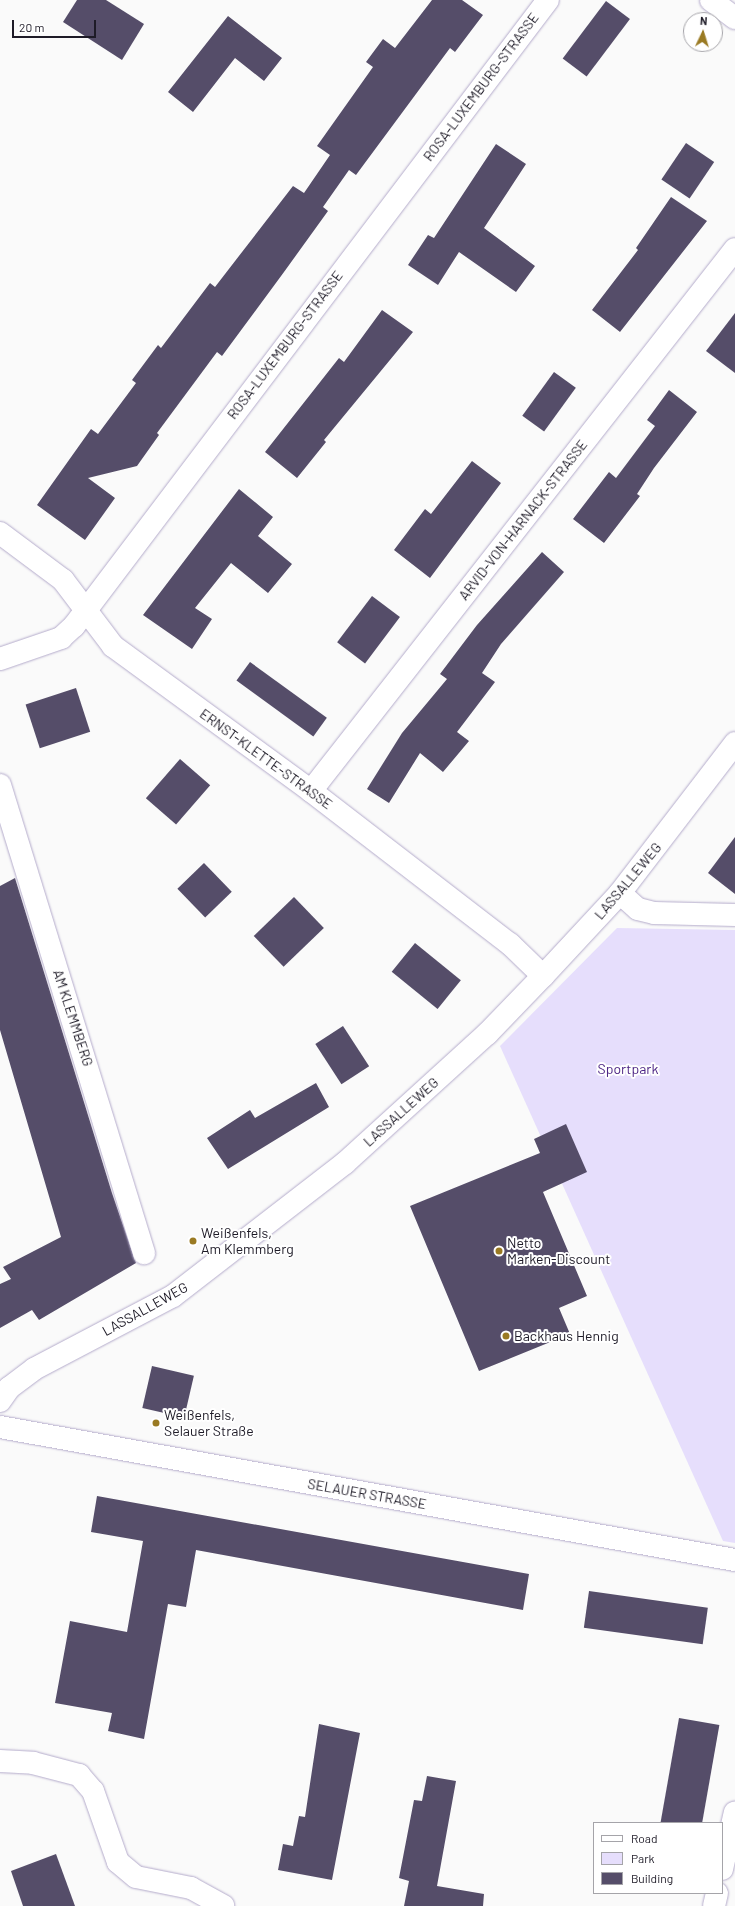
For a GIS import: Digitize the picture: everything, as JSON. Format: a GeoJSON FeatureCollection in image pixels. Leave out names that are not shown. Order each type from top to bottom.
{"type":"FeatureCollection","features":[{"type":"Feature","properties":{"kind":"street","name":"ROSA-LUXEMBURG-STRASSE"},"geometry":{"type":"LineString","coordinates":[[0,659],[61,638],[85,611],[548,0]]}},
{"type":"Feature","properties":{"kind":"street"},"geometry":{"type":"LineString","coordinates":[[711,0],[735,18]]}},
{"type":"Feature","properties":{"kind":"street","name":"ARVID-VON-HARNACK-STRASSE"},"geometry":{"type":"LineString","coordinates":[[311,791],[735,249]]}},
{"type":"Feature","properties":{"kind":"street","name":"ERNST-KLETTE-STRASSE"},"geometry":{"type":"LineString","coordinates":[[0,533],[63,580],[113,646],[311,791],[510,944],[544,976]]}},
{"type":"Feature","properties":{"kind":"street","name":"LASSALLEWEG"},"geometry":{"type":"LineString","coordinates":[[0,1401],[9,1388],[34,1369],[186,1287],[345,1162],[487,1034],[544,976],[620,894],[735,743]]}},
{"type":"Feature","properties":{"kind":"street","name":"AM KLEMMBERG"},"geometry":{"type":"LineString","coordinates":[[0,785],[144,1253]]}},
{"type":"Feature","properties":{"kind":"street"},"geometry":{"type":"LineString","coordinates":[[620,894],[638,909],[654,913],[735,915]]}},
{"type":"Feature","properties":{"kind":"street","name":"SELAUER STRASSE"},"geometry":{"type":"LineString","coordinates":[[0,1427],[735,1560]]}},
{"type":"Feature","properties":{"kind":"street"},"geometry":{"type":"LineString","coordinates":[[0,1761],[33,1763],[79,1775],[93,1791],[118,1862],[136,1877],[191,1888],[223,1906]]}},
{"type":"Feature","properties":{"kind":"street"},"geometry":{"type":"LineString","coordinates":[[723,1865],[735,1812]]}},
{"type":"Feature","properties":{"kind":"street"},"geometry":{"type":"LineString","coordinates":[[714,1906],[716,1894]]}},
{"type":"Feature","properties":{"kind":"green space","name":"Sportpark"},"geometry":{"type":"Polygon","coordinates":[[[617,928],[735,930],[735,1543],[723,1541],[500,1046],[617,928]]]}},
{"type":"Feature","properties":{"kind":"building"},"geometry":{"type":"Polygon","coordinates":[[[77,0],[106,0],[144,24],[122,60],[63,22],[77,0]]]}},
{"type":"Feature","properties":{"kind":"building"},"geometry":{"type":"Polygon","coordinates":[[[432,0],[462,0],[483,15],[455,52],[450,48],[356,175],[349,170],[323,207],[328,211],[222,356],[217,352],[157,433],[159,435],[137,466],[88,478],[115,498],[85,540],[37,505],[91,429],[98,434],[136,383],[132,380],[158,345],[161,348],[210,283],[215,287],[293,186],[304,193],[330,155],[317,146],[373,67],[366,62],[383,39],[395,48],[432,0]]]}},
{"type":"Feature","properties":{"kind":"building"},"geometry":{"type":"Polygon","coordinates":[[[606,1],[630,19],[587,77],[563,59],[606,1]]]}},
{"type":"Feature","properties":{"kind":"building"},"geometry":{"type":"Polygon","coordinates":[[[228,16],[282,58],[264,81],[235,58],[193,112],[168,92],[228,16]]]}},
{"type":"Feature","properties":{"kind":"building"},"geometry":{"type":"Polygon","coordinates":[[[686,143],[714,162],[690,198],[661,179],[686,143]]]}},
{"type":"Feature","properties":{"kind":"building"},"geometry":{"type":"Polygon","coordinates":[[[496,144],[526,164],[484,228],[535,266],[516,292],[459,252],[438,285],[408,265],[428,235],[434,238],[496,144]]]}},
{"type":"Feature","properties":{"kind":"building"},"geometry":{"type":"Polygon","coordinates":[[[671,197],[707,221],[620,332],[592,310],[638,250],[636,248],[671,197]]]}},
{"type":"Feature","properties":{"kind":"building"},"geometry":{"type":"Polygon","coordinates":[[[382,310],[413,332],[324,440],[326,442],[297,478],[265,452],[339,358],[344,362],[382,310]]]}},
{"type":"Feature","properties":{"kind":"building"},"geometry":{"type":"Polygon","coordinates":[[[735,313],[735,373],[706,351],[735,313]]]}},
{"type":"Feature","properties":{"kind":"building"},"geometry":{"type":"Polygon","coordinates":[[[554,372],[576,388],[544,432],[522,416],[554,372]]]}},
{"type":"Feature","properties":{"kind":"building"},"geometry":{"type":"Polygon","coordinates":[[[669,390],[697,412],[654,468],[637,494],[640,496],[604,543],[573,519],[609,472],[616,478],[655,426],[647,420],[669,390]]]}},
{"type":"Feature","properties":{"kind":"building"},"geometry":{"type":"Polygon","coordinates":[[[472,461],[501,483],[430,578],[394,550],[425,509],[431,514],[472,461]]]}},
{"type":"Feature","properties":{"kind":"building"},"geometry":{"type":"Polygon","coordinates":[[[239,489],[273,517],[258,536],[292,564],[268,593],[231,563],[195,608],[212,619],[192,649],[143,615],[239,489]]]}},
{"type":"Feature","properties":{"kind":"building"},"geometry":{"type":"Polygon","coordinates":[[[542,552],[564,572],[501,644],[482,673],[495,682],[457,732],[469,741],[443,772],[420,753],[389,803],[367,789],[402,733],[447,679],[440,674],[477,625],[542,552]]]}},
{"type":"Feature","properties":{"kind":"building"},"geometry":{"type":"Polygon","coordinates":[[[372,596],[400,617],[365,663],[337,642],[372,596]]]}},
{"type":"Feature","properties":{"kind":"building"},"geometry":{"type":"Polygon","coordinates":[[[250,662],[327,718],[313,736],[236,681],[250,662]]]}},
{"type":"Feature","properties":{"kind":"building"},"geometry":{"type":"Polygon","coordinates":[[[76,688],[90,732],[40,748],[26,704],[76,688]]]}},
{"type":"Feature","properties":{"kind":"building"},"geometry":{"type":"Polygon","coordinates":[[[180,759],[210,785],[176,824],[146,798],[180,759]]]}},
{"type":"Feature","properties":{"kind":"building"},"geometry":{"type":"Polygon","coordinates":[[[735,837],[735,894],[708,873],[735,837]]]}},
{"type":"Feature","properties":{"kind":"building"},"geometry":{"type":"Polygon","coordinates":[[[204,863],[232,892],[205,917],[177,889],[204,863]]]}},
{"type":"Feature","properties":{"kind":"building"},"geometry":{"type":"Polygon","coordinates":[[[15,878],[112,1193],[136,1263],[39,1320],[32,1310],[0,1328],[0,1284],[11,1279],[3,1267],[61,1237],[0,1030],[0,886],[15,878]]]}},
{"type":"Feature","properties":{"kind":"building"},"geometry":{"type":"Polygon","coordinates":[[[294,897],[324,928],[284,967],[254,936],[294,897]]]}},
{"type":"Feature","properties":{"kind":"building"},"geometry":{"type":"Polygon","coordinates":[[[415,943],[461,980],[438,1009],[392,972],[415,943]]]}},
{"type":"Feature","properties":{"kind":"building"},"geometry":{"type":"Polygon","coordinates":[[[343,1026],[369,1066],[341,1084],[315,1044],[343,1026]]]}},
{"type":"Feature","properties":{"kind":"building"},"geometry":{"type":"Polygon","coordinates":[[[316,1083],[329,1107],[228,1169],[207,1138],[250,1110],[255,1118],[316,1083]]]}},
{"type":"Feature","properties":{"kind":"building","name":"Netto Marken-Discount"},"geometry":{"type":"Polygon","coordinates":[[[566,1124],[587,1172],[543,1192],[587,1296],[559,1308],[570,1334],[479,1371],[410,1206],[540,1153],[534,1139],[566,1124]]]}},
{"type":"Feature","properties":{"kind":"building"},"geometry":{"type":"Polygon","coordinates":[[[152,1366],[194,1376],[184,1418],[142,1408],[152,1366]]]}},
{"type":"Feature","properties":{"kind":"building"},"geometry":{"type":"Polygon","coordinates":[[[97,1496],[529,1574],[523,1610],[196,1550],[186,1607],[168,1604],[144,1739],[108,1731],[112,1713],[55,1703],[70,1621],[127,1632],[143,1541],[91,1532],[97,1496]]]}},
{"type":"Feature","properties":{"kind":"building"},"geometry":{"type":"Polygon","coordinates":[[[589,1591],[708,1608],[703,1644],[584,1628],[589,1591]]]}},
{"type":"Feature","properties":{"kind":"building"},"geometry":{"type":"Polygon","coordinates":[[[679,1718],[719,1725],[702,1822],[661,1822],[679,1718]]]}},
{"type":"Feature","properties":{"kind":"building"},"geometry":{"type":"Polygon","coordinates":[[[319,1724],[360,1733],[332,1880],[278,1870],[283,1844],[293,1846],[299,1816],[305,1817],[319,1724]]]}},
{"type":"Feature","properties":{"kind":"building"},"geometry":{"type":"Polygon","coordinates":[[[427,1776],[456,1781],[437,1886],[484,1894],[483,1906],[404,1906],[409,1881],[399,1878],[414,1800],[422,1801],[427,1776]]]}},
{"type":"Feature","properties":{"kind":"building"},"geometry":{"type":"Polygon","coordinates":[[[56,1854],[75,1906],[23,1906],[11,1871],[56,1854]]]}},
{"type":"Feature","properties":{"kind":"place","name":"Weißenfels, Am Klemmberg"},"geometry":{"type":"Point","coordinates":[193,1241]}},
{"type":"Feature","properties":{"kind":"place","name":"Netto Marken-Discount"},"geometry":{"type":"Point","coordinates":[499,1251]}},
{"type":"Feature","properties":{"kind":"place","name":"Backhaus Hennig"},"geometry":{"type":"Point","coordinates":[506,1336]}},
{"type":"Feature","properties":{"kind":"place","name":"Weißenfels, Selauer Straße"},"geometry":{"type":"Point","coordinates":[156,1423]}}]}
